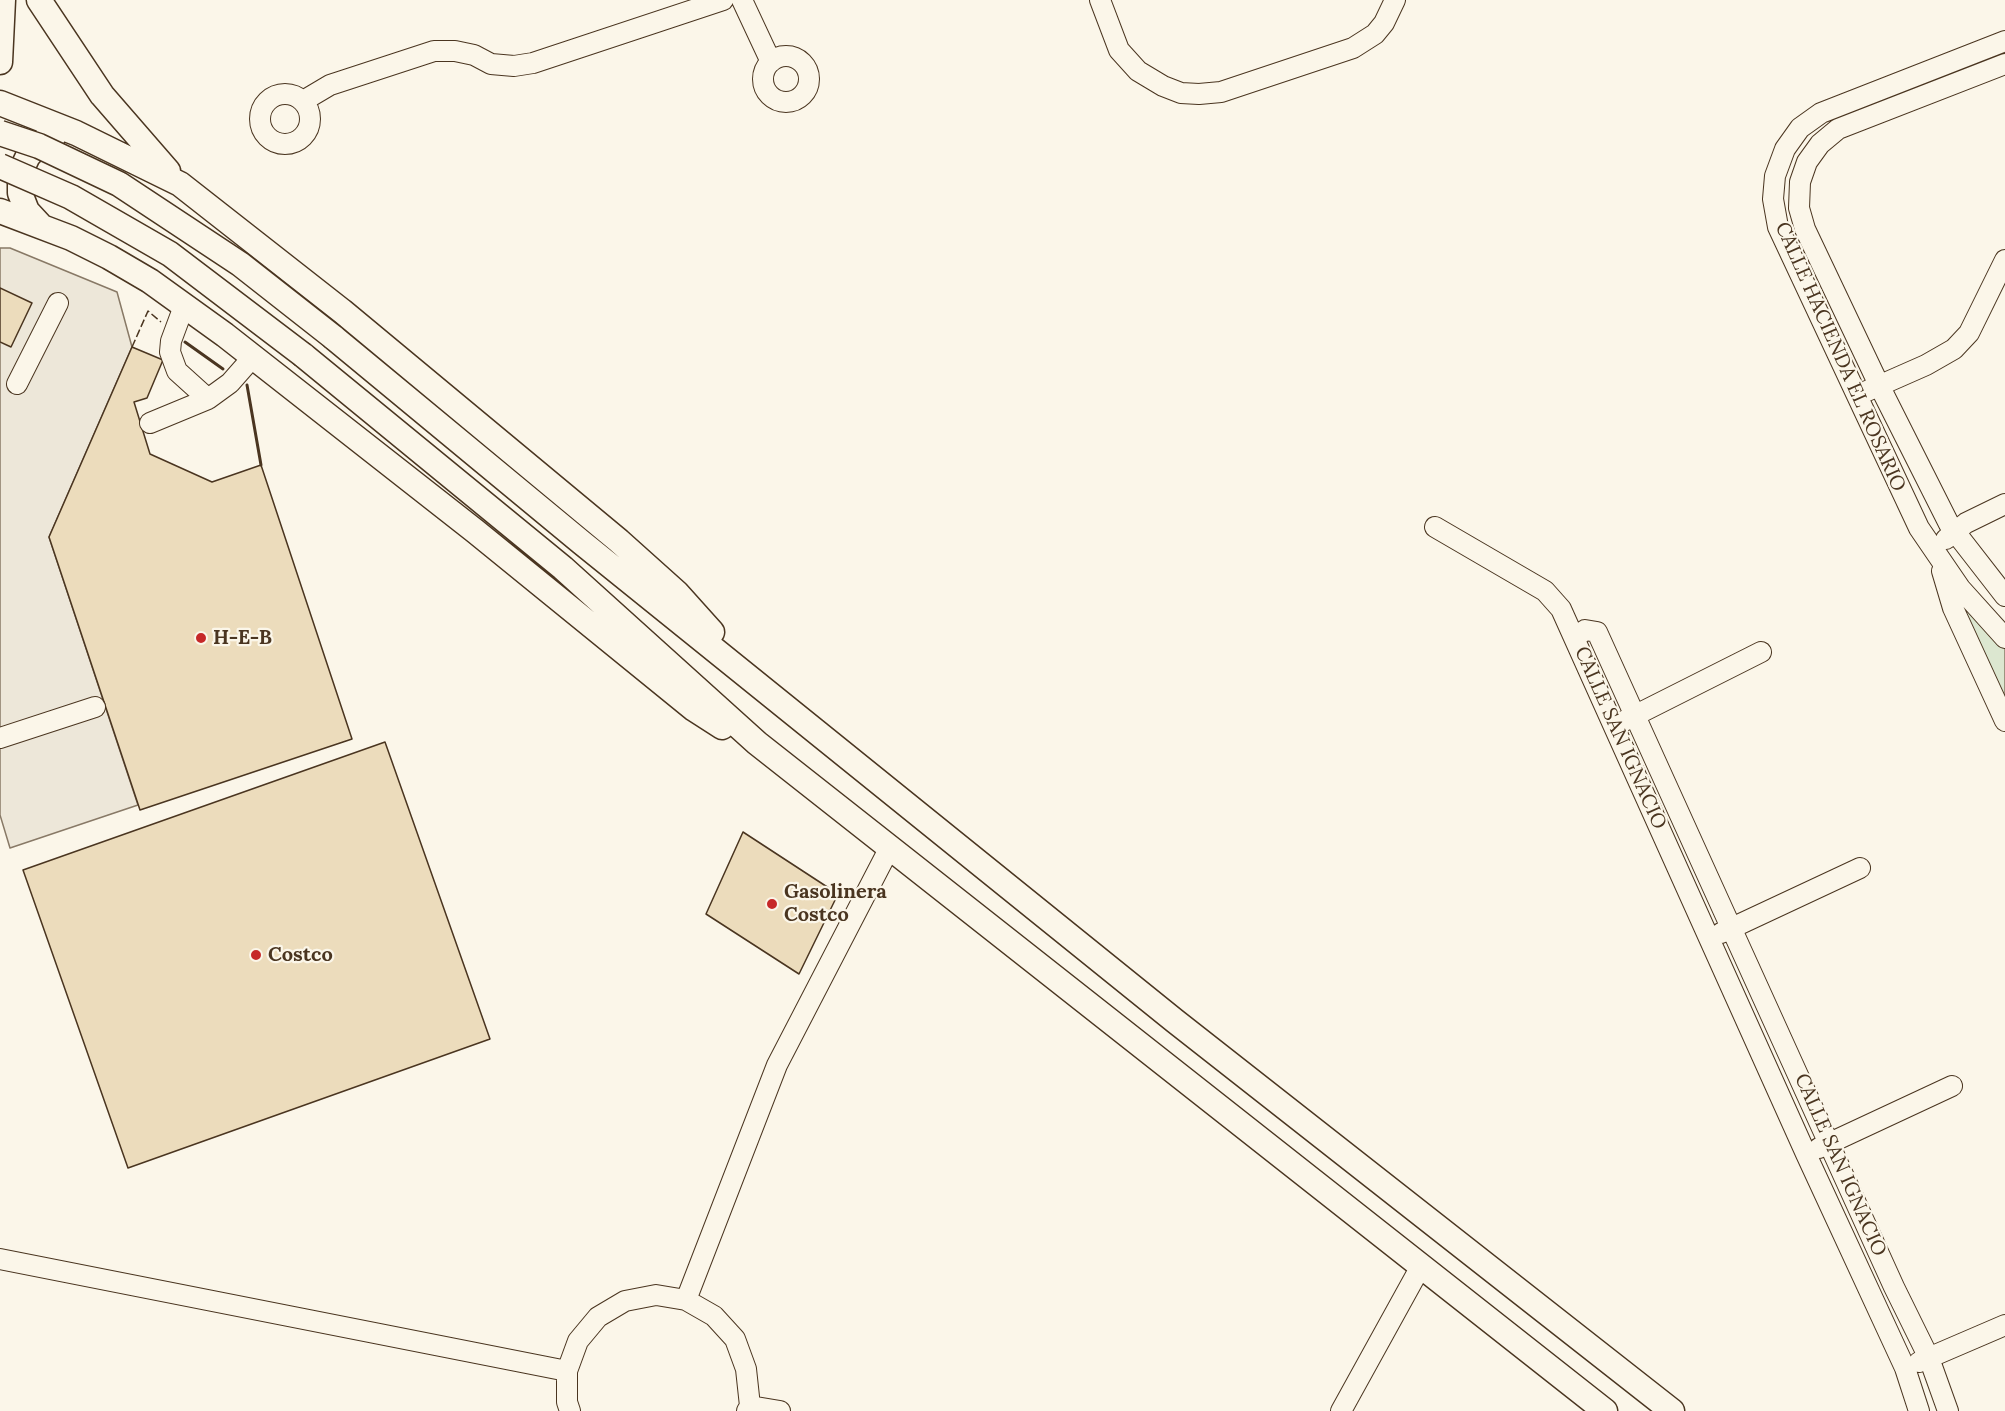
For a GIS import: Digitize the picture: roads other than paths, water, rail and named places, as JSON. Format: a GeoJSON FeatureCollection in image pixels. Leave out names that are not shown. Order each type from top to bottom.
{"type":"FeatureCollection","features":[{"type":"Feature","properties":{"kind":"main road"},"geometry":{"type":"LineString","coordinates":[[0,62],[3,0]]}},
{"type":"Feature","properties":{"kind":"main road"},"geometry":{"type":"LineString","coordinates":[[39,0],[102,95],[180,184],[342,311],[619,541],[677,593],[739,668]]}},
{"type":"Feature","properties":{"kind":"main road"},"geometry":{"type":"LineString","coordinates":[[0,103],[76,133],[180,184]]}},
{"type":"Feature","properties":{"kind":"main road"},"geometry":{"type":"LineString","coordinates":[[0,133],[39,146],[118,184],[240,264],[447,429],[581,542],[1175,1021],[1672,1411]]}},
{"type":"Feature","properties":{"kind":"main road"},"geometry":{"type":"LineString","coordinates":[[40,225],[27,211],[20,193],[20,174],[28,156],[41,142],[58,135],[76,133]]}},
{"type":"Feature","properties":{"kind":"main road"},"geometry":{"type":"LineString","coordinates":[[0,166],[71,197],[170,254],[303,355],[563,568],[757,743],[1605,1411]]}},
{"type":"Feature","properties":{"kind":"main road"},"geometry":{"type":"LineString","coordinates":[[1,212],[40,225],[109,257],[184,306],[475,531],[694,709],[721,726],[757,743]]}},
{"type":"Feature","properties":{"kind":"street"},"geometry":{"type":"LineString","coordinates":[[303,101],[330,85],[435,51],[456,51],[474,55],[490,64],[514,66],[533,63],[723,0]]}},
{"type":"Feature","properties":{"kind":"street"},"geometry":{"type":"LineString","coordinates":[[742,0],[771,62]]}},
{"type":"Feature","properties":{"kind":"street"},"geometry":{"type":"LineString","coordinates":[[1100,0],[1119,50],[1133,65],[1148,78],[1163,86],[1181,93],[1199,94],[1221,92],[1353,48],[1375,34],[1395,0]]}},
{"type":"Feature","properties":{"kind":"street","name":"CALLE HACIENDA EL ROSARIO"},"geometry":{"type":"LineString","coordinates":[[2005,41],[1821,112],[1800,129],[1785,149],[1775,176],[1773,199],[1778,227],[1892,475],[1934,552],[1960,588],[2005,638]]}},
{"type":"Feature","properties":{"kind":"street","name":"CALLE HACIENDA EL ROSARIO"},"geometry":{"type":"LineString","coordinates":[[2005,64],[1839,129],[1821,144],[1808,162],[1800,182],[1799,208],[1816,250],[1879,385],[1954,532],[2005,596]]}},
{"type":"Feature","properties":{"kind":"street"},"geometry":{"type":"LineString","coordinates":[[1850,100],[1859,120]]}},
{"type":"Feature","properties":{"kind":"street"},"geometry":{"type":"LineString","coordinates":[[1794,261],[1816,250]]}},
{"type":"Feature","properties":{"kind":"street"},"geometry":{"type":"LineString","coordinates":[[1857,396],[1935,361],[1954,349],[1969,333],[2005,260]]}},
{"type":"Feature","properties":{"kind":"street"},"geometry":{"type":"LineString","coordinates":[[17,384],[58,303]]}},
{"type":"Feature","properties":{"kind":"street"},"geometry":{"type":"LineString","coordinates":[[184,306],[171,341],[170,352],[177,371],[208,399]]}},
{"type":"Feature","properties":{"kind":"street"},"geometry":{"type":"LineString","coordinates":[[150,423],[208,399],[230,383],[252,358]]}},
{"type":"Feature","properties":{"kind":"street"},"geometry":{"type":"LineString","coordinates":[[2005,504],[1976,517],[1954,532],[1934,552],[1953,608],[2005,720]]}},
{"type":"Feature","properties":{"kind":"street"},"geometry":{"type":"LineString","coordinates":[[1435,527],[1545,591],[1561,609],[1575,638]]}},
{"type":"Feature","properties":{"kind":"street","name":"CALLE SAN IGNACIO"},"geometry":{"type":"LineString","coordinates":[[1919,1411],[1905,1368],[1806,1154],[1575,638],[1585,630],[1597,632],[1734,927],[1929,1358],[1948,1411]]}},
{"type":"Feature","properties":{"kind":"street"},"geometry":{"type":"LineString","coordinates":[[1614,726],[1761,652]]}},
{"type":"Feature","properties":{"kind":"street"},"geometry":{"type":"LineString","coordinates":[[0,738],[95,706]]}},
{"type":"Feature","properties":{"kind":"street"},"geometry":{"type":"LineString","coordinates":[[686,1300],[777,1065],[890,847]]}},
{"type":"Feature","properties":{"kind":"street"},"geometry":{"type":"LineString","coordinates":[[1710,938],[1860,868]]}},
{"type":"Feature","properties":{"kind":"street"},"geometry":{"type":"LineString","coordinates":[[1806,1154],[1952,1086]]}},
{"type":"Feature","properties":{"kind":"street"},"geometry":{"type":"LineString","coordinates":[[0,1259],[567,1371]]}},
{"type":"Feature","properties":{"kind":"street"},"geometry":{"type":"LineString","coordinates":[[1341,1411],[1421,1266]]}},
{"type":"Feature","properties":{"kind":"street"},"geometry":{"type":"LineString","coordinates":[[570,1411],[567,1402],[567,1371],[578,1341],[598,1317],[607,1311],[625,1301],[656,1295],[686,1300],[714,1316],[735,1340],[746,1369],[748,1408],[780,1411]]}},
{"type":"Feature","properties":{"kind":"street"},"geometry":{"type":"LineString","coordinates":[[1905,1368],[2005,1325]]}},
{"type":"Feature","properties":{"kind":"place","name":"H-E-B"},"geometry":{"type":"Point","coordinates":[201,638]}},
{"type":"Feature","properties":{"kind":"place","name":"Gasolinera Costco"},"geometry":{"type":"Point","coordinates":[772,904]}},
{"type":"Feature","properties":{"kind":"place","name":"Costco"},"geometry":{"type":"Point","coordinates":[256,955]}}]}
